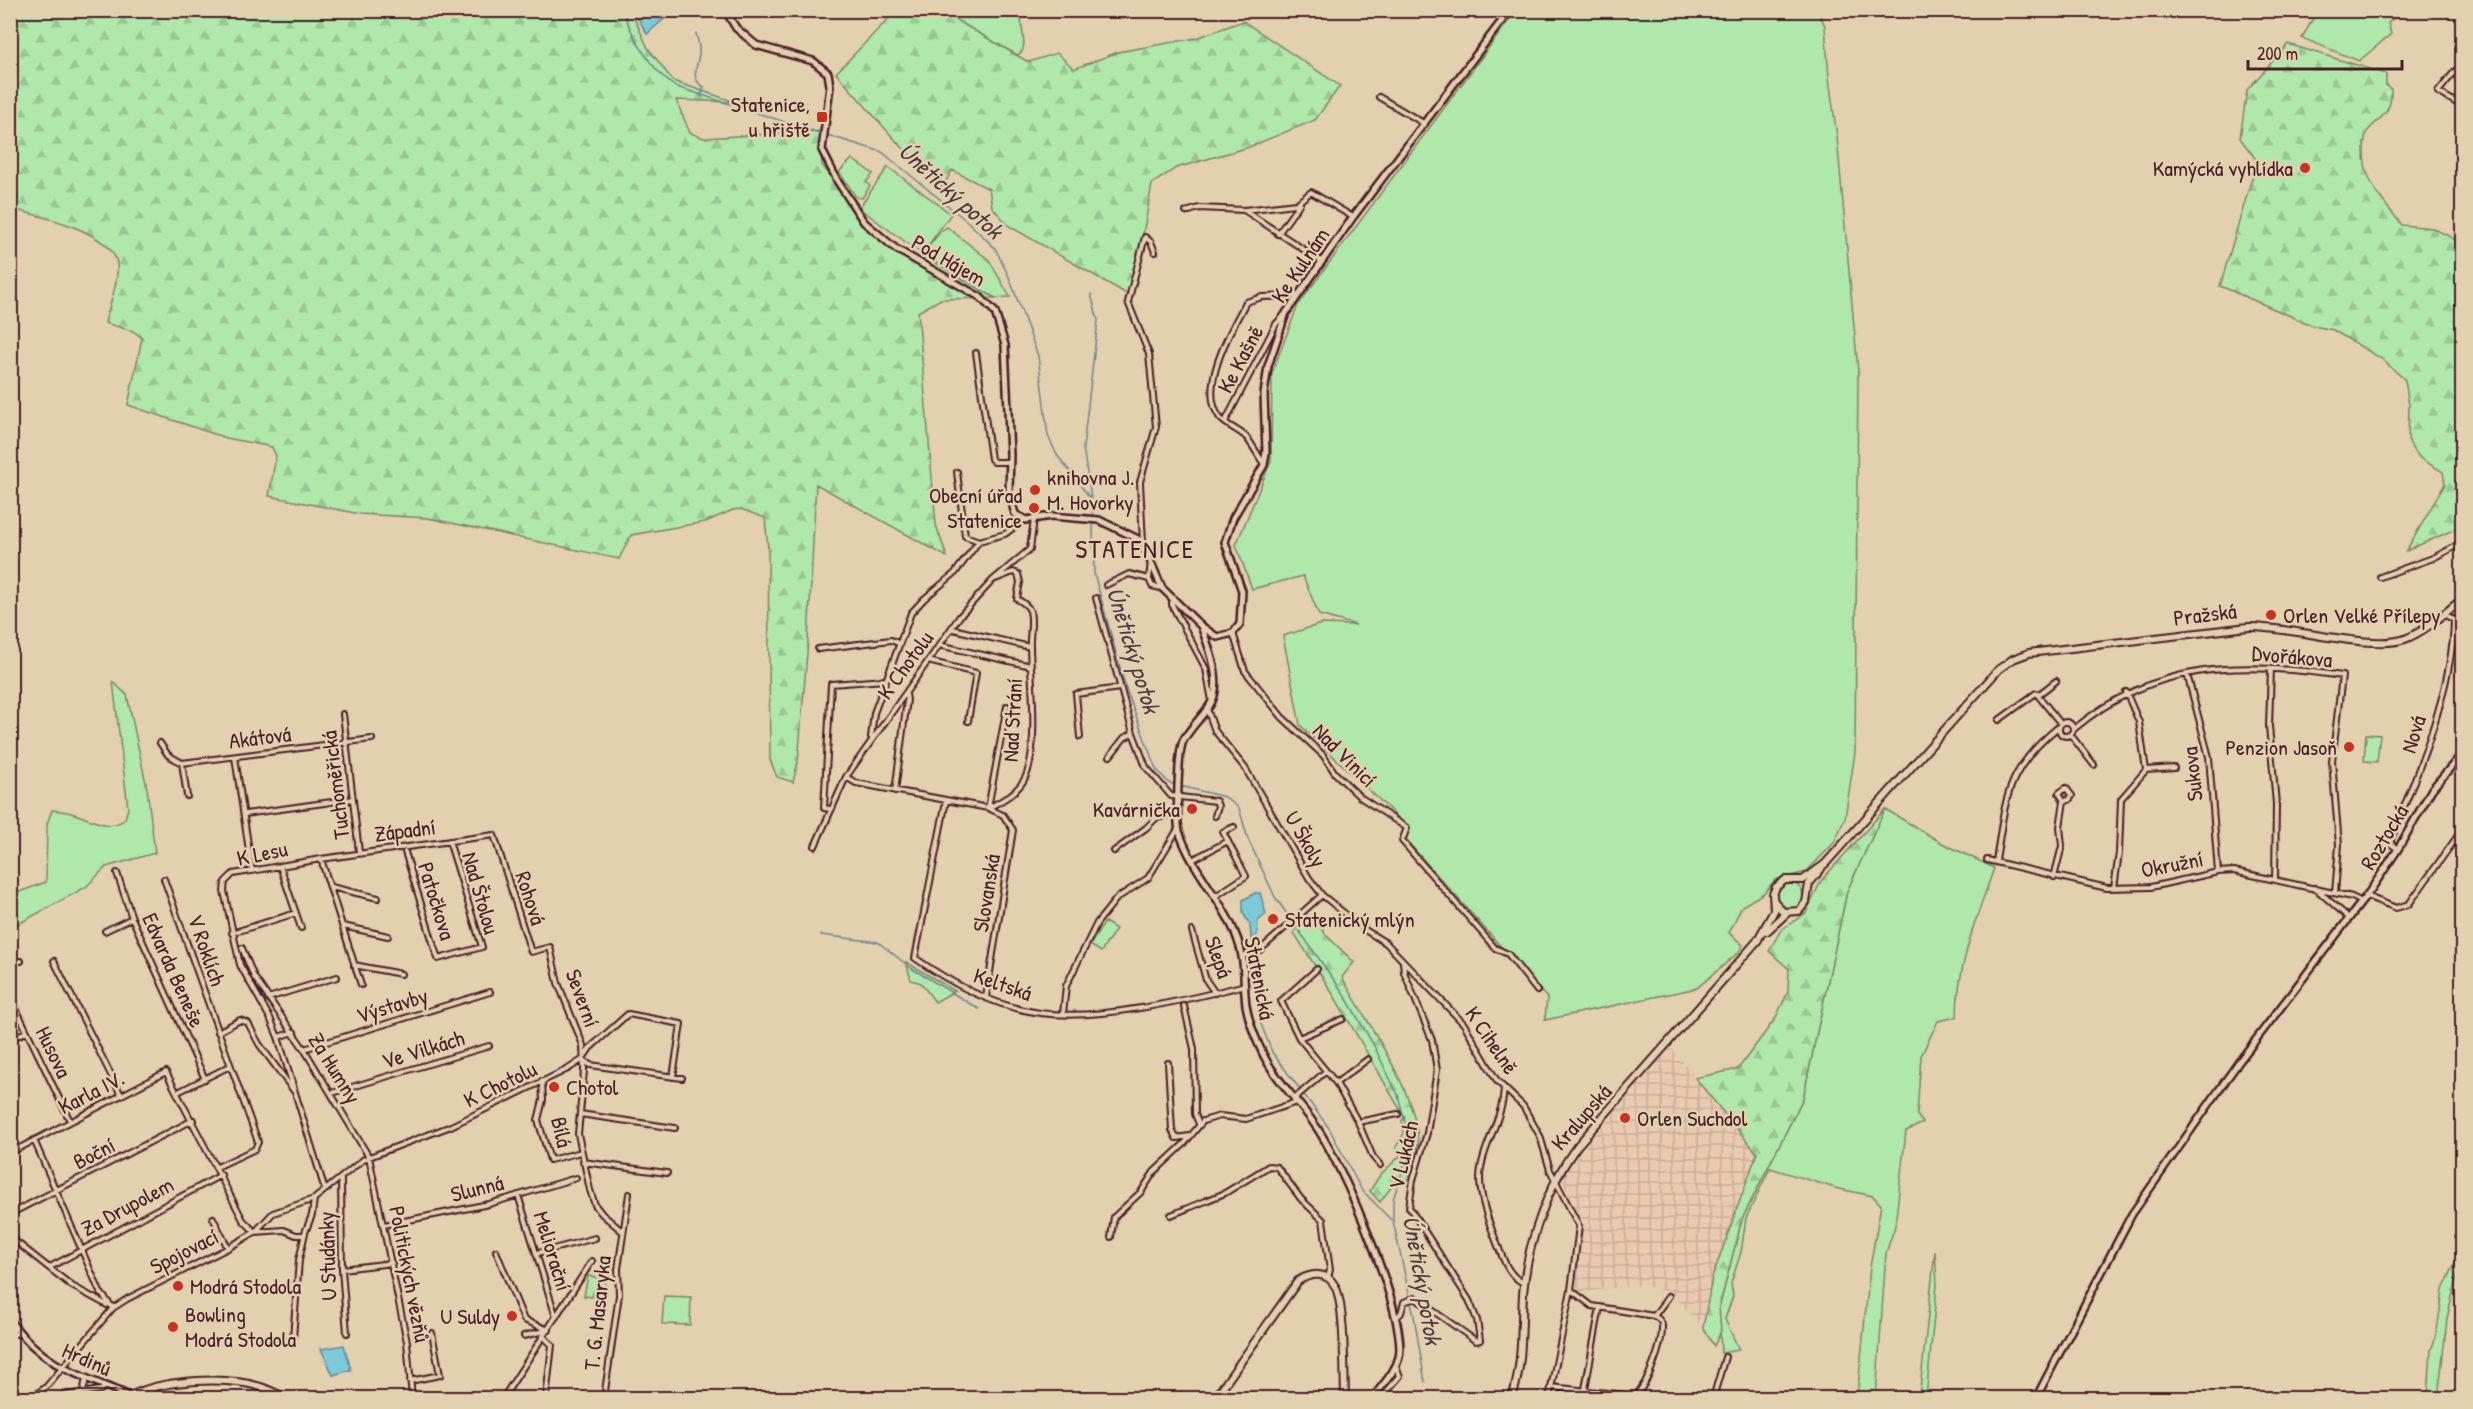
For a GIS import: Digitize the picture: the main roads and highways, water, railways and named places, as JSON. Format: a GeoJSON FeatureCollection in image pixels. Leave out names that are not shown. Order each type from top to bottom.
{"type":"FeatureCollection","features":[{"type":"Feature","properties":{"kind":"main road","name":"Pražská"},"geometry":{"type":"LineString","coordinates":[[1825,864],[1961,708],[2003,665],[2028,653],[2248,627],[2283,628],[2387,642],[2407,638],[2463,599]]}},
{"type":"Feature","properties":{"kind":"main road"},"geometry":{"type":"LineString","coordinates":[[1757,941],[1772,917],[1773,894],[1779,884],[1785,880],[1803,880],[1825,864]]}},
{"type":"Feature","properties":{"kind":"main road"},"geometry":{"type":"LineString","coordinates":[[1774,901],[1779,909],[1788,913],[1802,908],[1809,884],[1825,864]]}},
{"type":"Feature","properties":{"kind":"main road"},"geometry":{"type":"LineString","coordinates":[[1797,880],[1807,894]]}},
{"type":"Feature","properties":{"kind":"main road","name":"Kralupská"},"geometry":{"type":"LineString","coordinates":[[1512,1398],[1518,1371],[1524,1283],[1555,1178],[1578,1145],[1757,941],[1788,913]]}},
{"type":"Feature","properties":{"kind":"main road"},"geometry":{"type":"LineString","coordinates":[[1215,1398],[1298,1281],[1317,1274],[1328,1278],[1335,1286],[1340,1304],[1345,1398]]}},
{"type":"Feature","properties":{"kind":"main road"},"geometry":{"type":"LineString","coordinates":[[128,1398],[160,1386],[225,1381],[261,1387],[287,1398]]}},
{"type":"Feature","properties":{"kind":"water"},"geometry":{"type":"Polygon","coordinates":[[[634,11],[673,11],[647,34],[634,11]]]}},
{"type":"Feature","properties":{"kind":"water"},"geometry":{"type":"Polygon","coordinates":[[[1255,893],[1260,893],[1266,914],[1258,921],[1257,935],[1251,939],[1250,925],[1243,913],[1243,900],[1255,893]]]}},
{"type":"Feature","properties":{"kind":"water"},"geometry":{"type":"Polygon","coordinates":[[[344,1345],[351,1370],[333,1375],[321,1349],[344,1345]]]}},
{"type":"Feature","properties":{"kind":"waterway","name":"Únětický potok"},"geometry":{"type":"LineString","coordinates":[[623,10],[643,52],[674,86],[822,134]]}},
{"type":"Feature","properties":{"kind":"waterway"},"geometry":{"type":"LineString","coordinates":[[696,33],[699,57],[695,76],[704,87],[701,97]]}},
{"type":"Feature","properties":{"kind":"waterway"},"geometry":{"type":"LineString","coordinates":[[792,136],[804,129]]}},
{"type":"Feature","properties":{"kind":"waterway","name":"Únětický potok"},"geometry":{"type":"LineString","coordinates":[[827,135],[882,152],[968,222],[995,248],[1009,277],[1038,356],[1048,436],[1057,455],[1091,499],[1093,517]]}},
{"type":"Feature","properties":{"kind":"waterway"},"geometry":{"type":"LineString","coordinates":[[1091,294],[1098,320],[1083,448],[1091,497]]}},
{"type":"Feature","properties":{"kind":"waterway","name":"Únětický potok"},"geometry":{"type":"LineString","coordinates":[[1093,522],[1094,573],[1126,689],[1156,769],[1169,783],[1176,785]]}},
{"type":"Feature","properties":{"kind":"waterway","name":"Únětický potok"},"geometry":{"type":"LineString","coordinates":[[1180,786],[1225,797],[1239,808],[1248,839],[1275,897],[1344,994],[1373,1044],[1398,1095],[1409,1138],[1405,1162],[1393,1200],[1393,1221],[1414,1316],[1425,1382]]}},
{"type":"Feature","properties":{"kind":"waterway"},"geometry":{"type":"LineString","coordinates":[[821,935],[878,942],[911,968],[979,1009]]}},
{"type":"Feature","properties":{"kind":"waterway"},"geometry":{"type":"LineString","coordinates":[[1251,939],[1252,950]]}},
{"type":"Feature","properties":{"kind":"waterway"},"geometry":{"type":"LineString","coordinates":[[1253,955],[1259,1019],[1272,1052],[1329,1128],[1361,1189],[1391,1220]]}},
{"type":"Feature","properties":{"kind":"place","name":"Statenice, u hřiště"},"geometry":{"type":"Point","coordinates":[822,117]}},
{"type":"Feature","properties":{"kind":"place","name":"Kamýcká vyhlídka"},"geometry":{"type":"Point","coordinates":[2305,168]}},
{"type":"Feature","properties":{"kind":"place","name":"knihovna J. M. Hovorky"},"geometry":{"type":"Point","coordinates":[1035,490]}},
{"type":"Feature","properties":{"kind":"place","name":"Obecní úřad Statenice"},"geometry":{"type":"Point","coordinates":[1034,508]}},
{"type":"Feature","properties":{"kind":"place","name":"Orlen Velké Přílepy"},"geometry":{"type":"Point","coordinates":[2271,615]}},
{"type":"Feature","properties":{"kind":"place","name":"Penzion Jasoň"},"geometry":{"type":"Point","coordinates":[2349,747]}},
{"type":"Feature","properties":{"kind":"place","name":"Kavárnička"},"geometry":{"type":"Point","coordinates":[1192,809]}},
{"type":"Feature","properties":{"kind":"place","name":"Statenický mlýn"},"geometry":{"type":"Point","coordinates":[1273,919]}},
{"type":"Feature","properties":{"kind":"place","name":"Chotol"},"geometry":{"type":"Point","coordinates":[554,1087]}},
{"type":"Feature","properties":{"kind":"place","name":"Orlen Suchdol"},"geometry":{"type":"Point","coordinates":[1625,1118]}},
{"type":"Feature","properties":{"kind":"place","name":"Modrá Stodola"},"geometry":{"type":"Point","coordinates":[178,1286]}},
{"type":"Feature","properties":{"kind":"place","name":"U Suldy"},"geometry":{"type":"Point","coordinates":[512,1316]}},
{"type":"Feature","properties":{"kind":"place","name":"Bowling Modrá Stodola"},"geometry":{"type":"Point","coordinates":[173,1327]}},
{"type":"Feature","properties":{"kind":"district","name":"STATENICE"},"geometry":{"type":"Point","coordinates":[1135,548]}}]}
